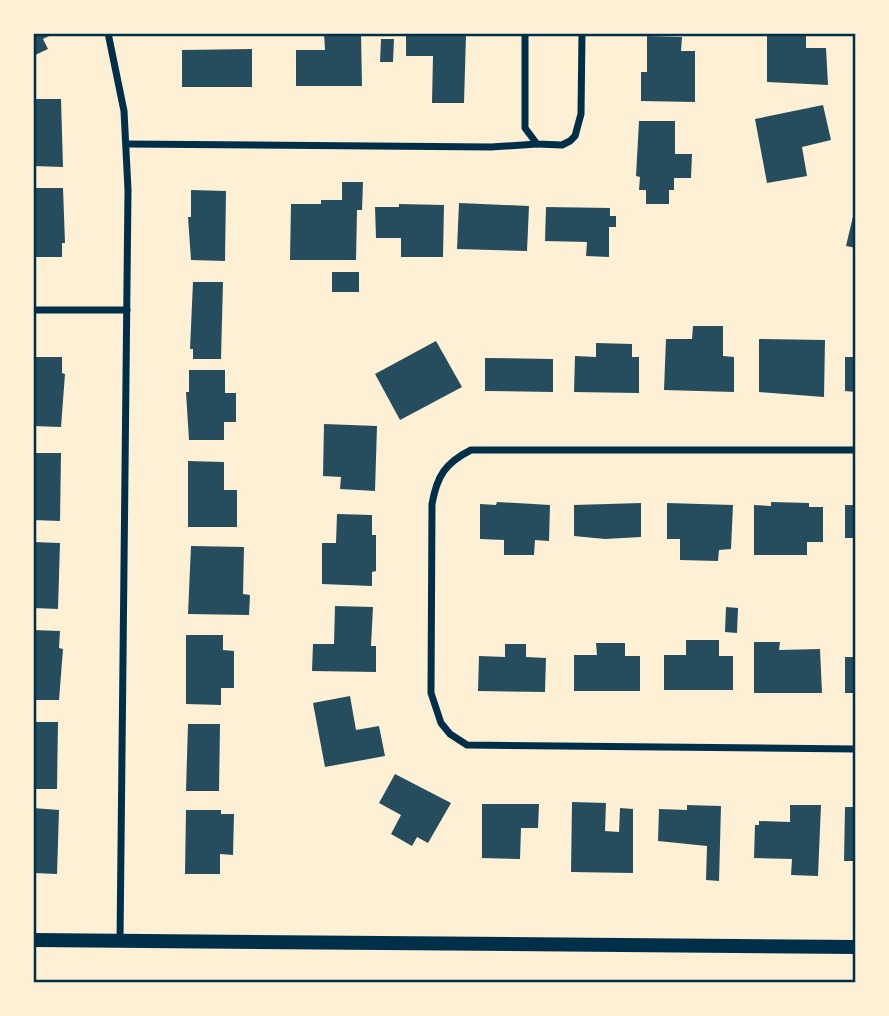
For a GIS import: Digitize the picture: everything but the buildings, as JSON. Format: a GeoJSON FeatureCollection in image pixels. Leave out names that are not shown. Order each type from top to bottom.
{"type":"FeatureCollection","features":[{"type":"Feature","properties":{"kind":"main road"},"geometry":{"type":"LineString","coordinates":[[33,940],[856,947]]}},
{"type":"Feature","properties":{"kind":"street"},"geometry":{"type":"LineString","coordinates":[[108,33],[119,74],[126,144],[127,310],[120,942]]}},
{"type":"Feature","properties":{"kind":"street"},"geometry":{"type":"LineString","coordinates":[[525,33],[525,128],[537,144]]}},
{"type":"Feature","properties":{"kind":"street"},"geometry":{"type":"LineString","coordinates":[[126,144],[491,147],[562,145],[575,136],[581,114],[582,33]]}},
{"type":"Feature","properties":{"kind":"street"},"geometry":{"type":"LineString","coordinates":[[33,310],[127,310]]}},
{"type":"Feature","properties":{"kind":"street"},"geometry":{"type":"LineString","coordinates":[[856,450],[488,447],[471,450],[447,464],[435,488],[432,504],[431,693],[436,715],[450,734],[467,746],[856,750]]}}]}
